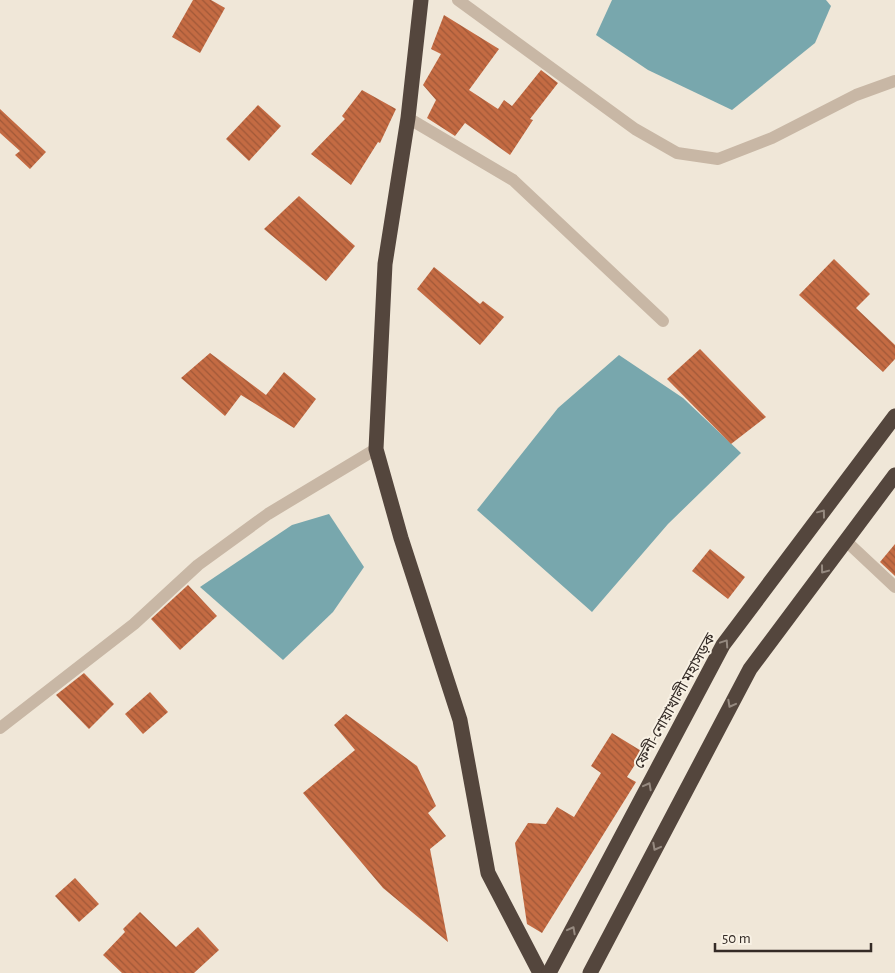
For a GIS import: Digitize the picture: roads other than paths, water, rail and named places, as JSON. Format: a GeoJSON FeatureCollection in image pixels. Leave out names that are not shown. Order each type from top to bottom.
{"type":"FeatureCollection","features":[{"type":"Feature","properties":{"kind":"highway"},"geometry":{"type":"LineString","coordinates":[[421,0],[408,118],[385,264],[376,449],[401,538],[460,720],[488,873],[540,973]]}},
{"type":"Feature","properties":{"kind":"highway","name":"ফেনী-নোয়াখালী মহাসড়ক"},"geometry":{"type":"LineString","coordinates":[[549,973],[723,645],[895,416]]}},
{"type":"Feature","properties":{"kind":"highway"},"geometry":{"type":"LineString","coordinates":[[590,973],[750,668],[895,475]]}},
{"type":"Feature","properties":{"kind":"street"},"geometry":{"type":"LineString","coordinates":[[458,0],[635,129],[677,153],[718,158],[772,138],[856,95],[895,81]]}},
{"type":"Feature","properties":{"kind":"street"},"geometry":{"type":"LineString","coordinates":[[408,118],[513,180],[663,321]]}},
{"type":"Feature","properties":{"kind":"street"},"geometry":{"type":"LineString","coordinates":[[0,728],[134,624],[198,565],[268,514],[376,449]]}},
{"type":"Feature","properties":{"kind":"street"},"geometry":{"type":"LineString","coordinates":[[846,541],[895,586]]}},
{"type":"Feature","properties":{"kind":"water"},"geometry":{"type":"Polygon","coordinates":[[[612,0],[826,0],[831,6],[815,43],[732,110],[648,70],[596,35],[612,0]]]}},
{"type":"Feature","properties":{"kind":"water"},"geometry":{"type":"Polygon","coordinates":[[[619,355],[683,398],[741,453],[668,524],[592,612],[477,510],[558,408],[619,355]]]}},
{"type":"Feature","properties":{"kind":"water"},"geometry":{"type":"Polygon","coordinates":[[[329,514],[364,567],[333,612],[283,660],[200,587],[292,525],[329,514]]]}}]}
